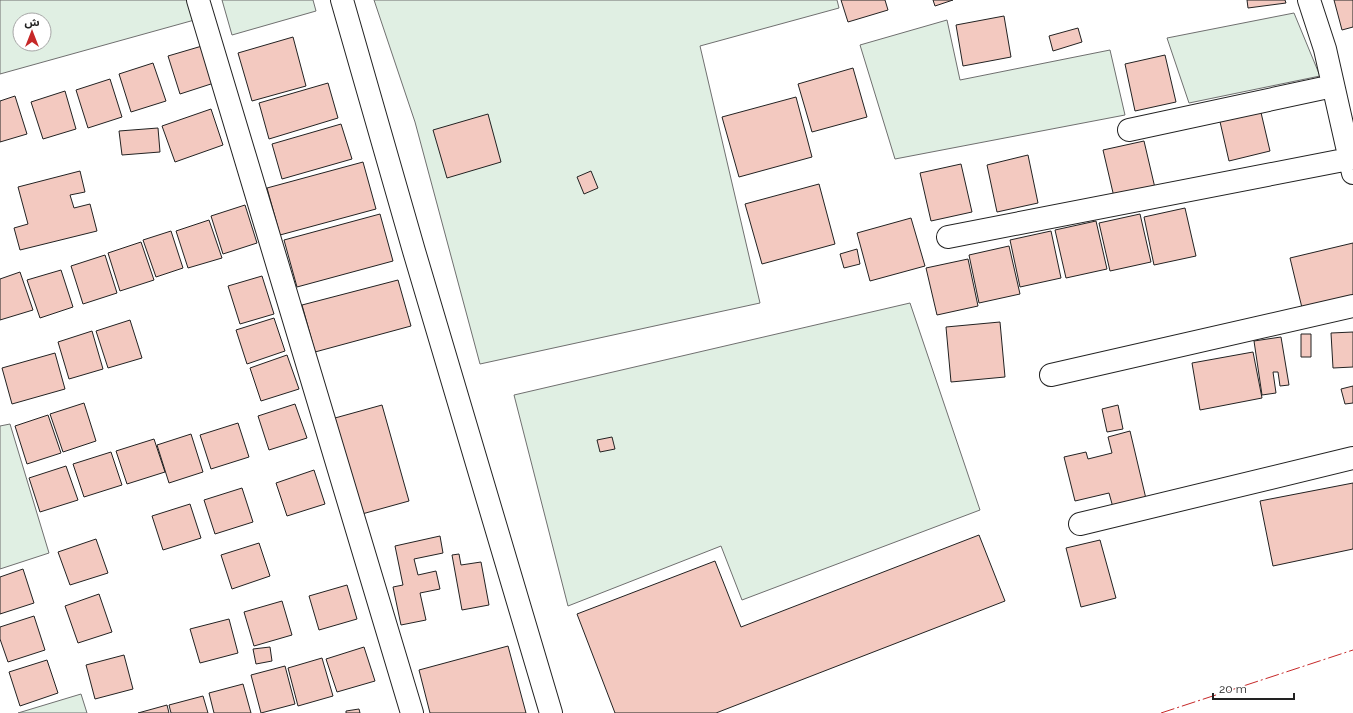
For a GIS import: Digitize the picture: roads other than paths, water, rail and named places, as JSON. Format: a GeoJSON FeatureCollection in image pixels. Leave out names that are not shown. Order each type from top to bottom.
{"type":"FeatureCollection","features":[{"type":"Feature","properties":{"kind":"street"},"geometry":{"type":"LineString","coordinates":[[198,0],[412,713]]}},
{"type":"Feature","properties":{"kind":"street"},"geometry":{"type":"LineString","coordinates":[[342,0],[414,251],[552,713]]}},
{"type":"Feature","properties":{"kind":"street"},"geometry":{"type":"LineString","coordinates":[[948,237],[1351,166],[1325,49],[1309,0]]}},
{"type":"Feature","properties":{"kind":"street"},"geometry":{"type":"LineString","coordinates":[[1129,130],[1333,86]]}},
{"type":"Feature","properties":{"kind":"street"},"geometry":{"type":"LineString","coordinates":[[1051,375],[1353,306]]}},
{"type":"Feature","properties":{"kind":"street"},"geometry":{"type":"LineString","coordinates":[[1080,524],[1353,458]]}}]}
